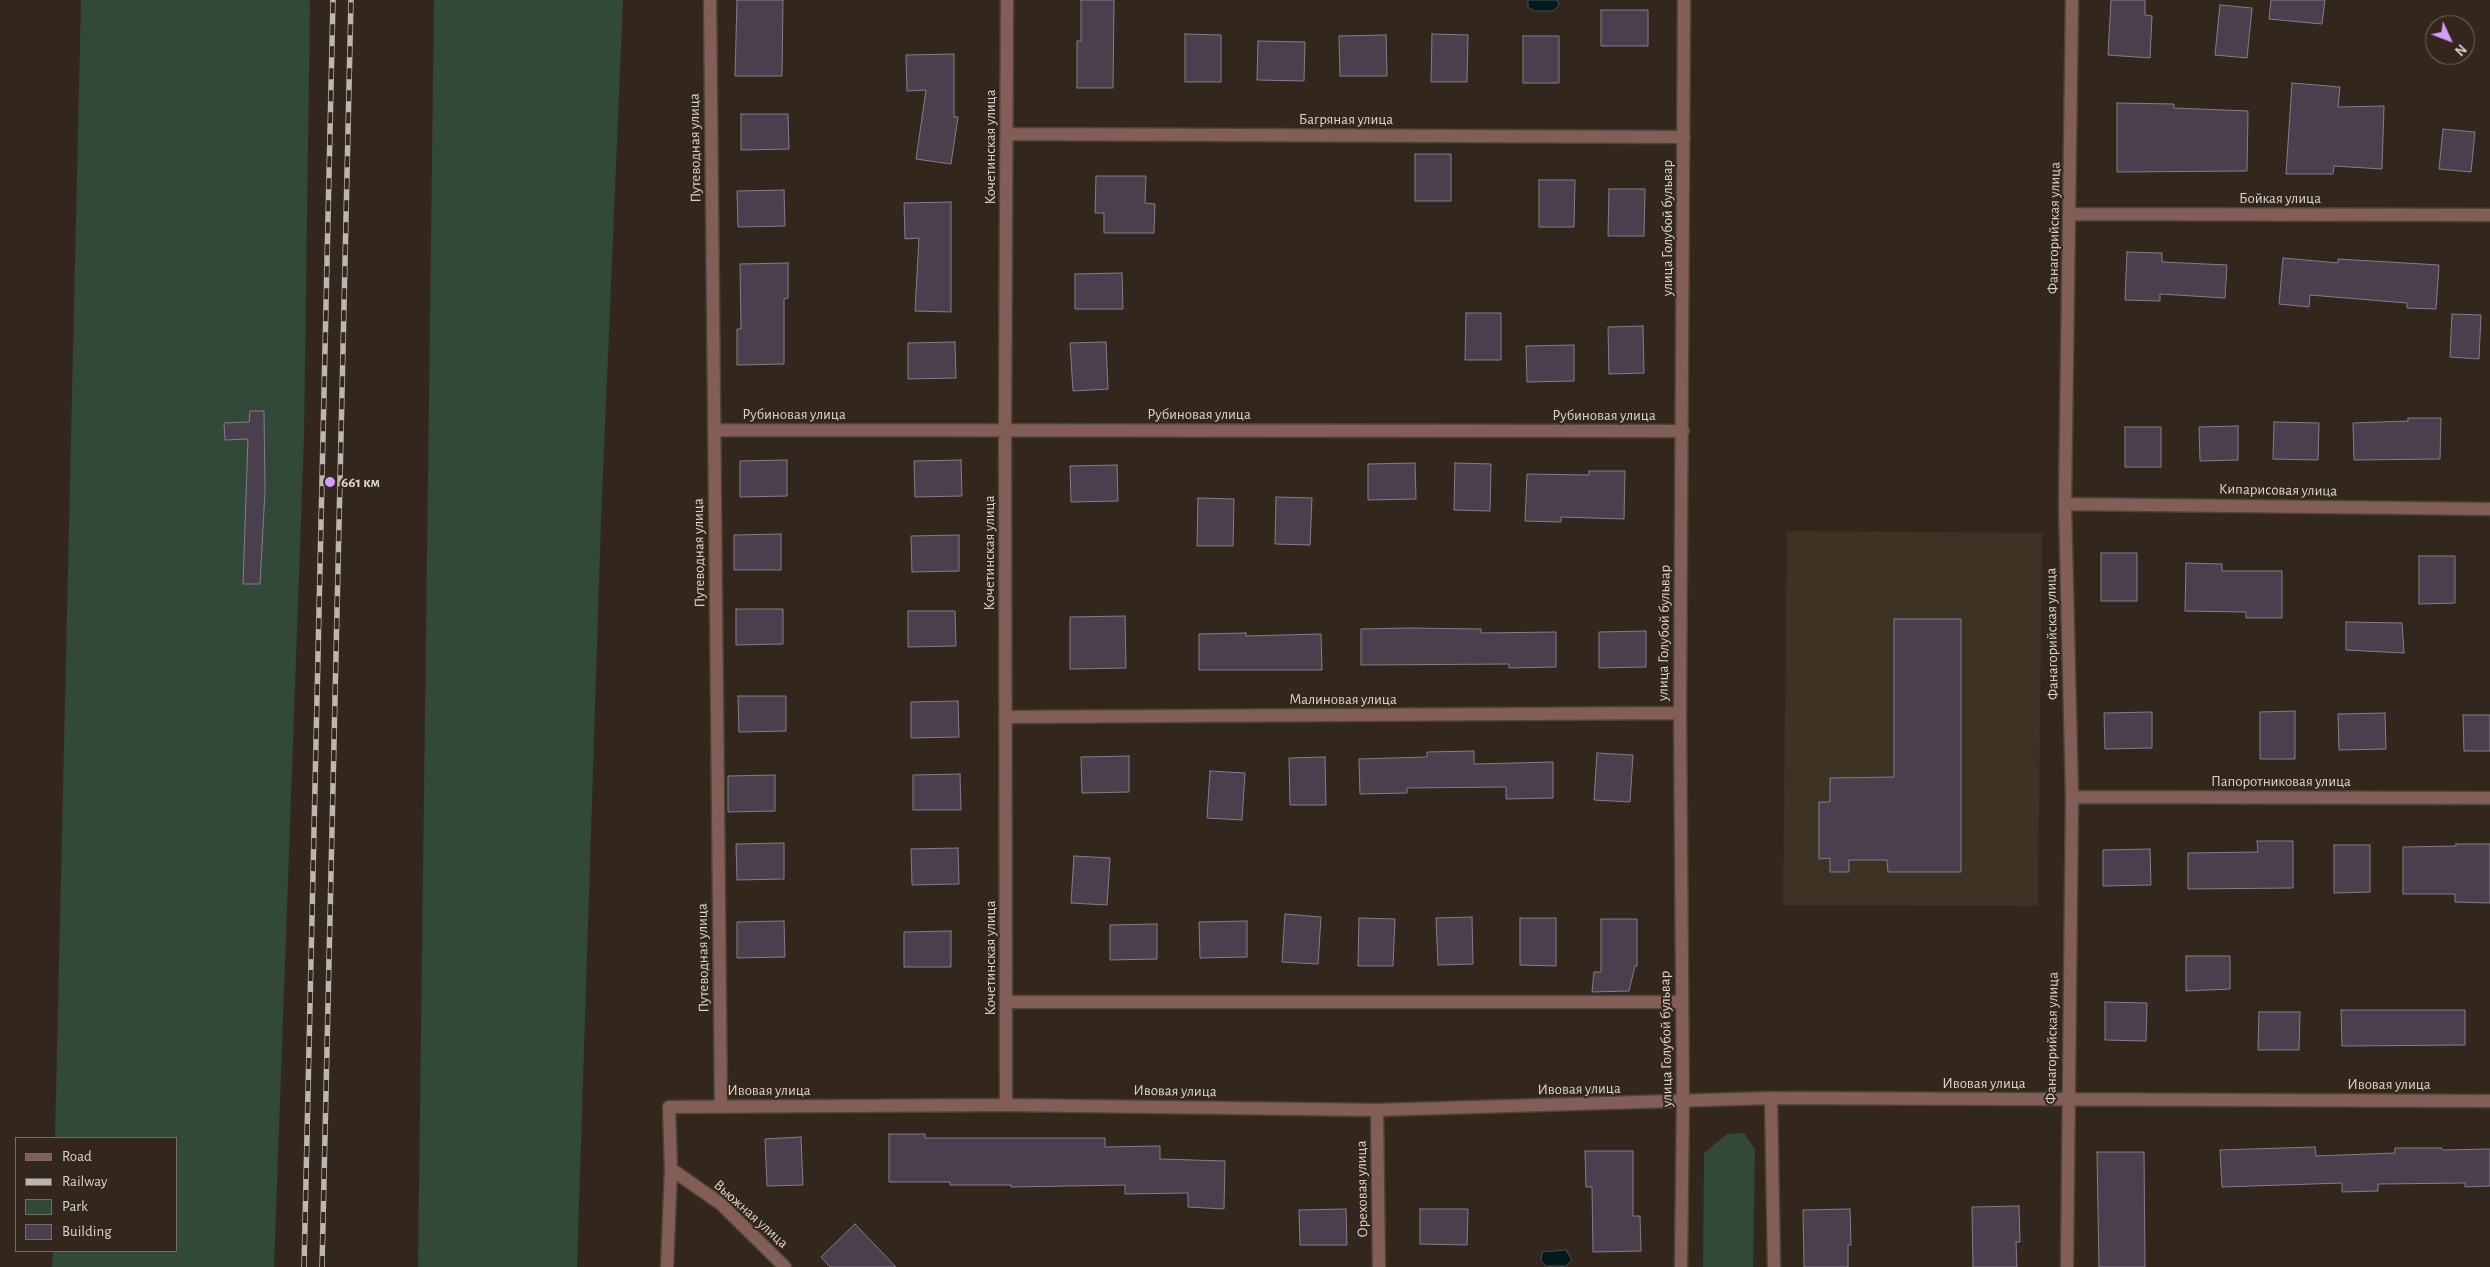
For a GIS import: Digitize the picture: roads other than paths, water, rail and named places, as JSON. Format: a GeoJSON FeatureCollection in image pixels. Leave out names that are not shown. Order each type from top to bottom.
{"type":"FeatureCollection","features":[{"type":"Feature","properties":{"kind":"street","name":"Путеводная улица"},"geometry":{"type":"LineString","coordinates":[[710,0],[721,1106]]}},
{"type":"Feature","properties":{"kind":"street","name":"Кочетинская улица"},"geometry":{"type":"LineString","coordinates":[[1006,1105],[1005,430],[1007,0]]}},
{"type":"Feature","properties":{"kind":"street","name":"улица Голубой бульвар"},"geometry":{"type":"LineString","coordinates":[[1681,1267],[1683,1102],[1680,712],[1684,0]]}},
{"type":"Feature","properties":{"kind":"street","name":"Фанагорийская улица"},"geometry":{"type":"LineString","coordinates":[[2067,1267],[2072,797],[2065,504],[2072,0]]}},
{"type":"Feature","properties":{"kind":"street","name":"Багряная улица"},"geometry":{"type":"LineString","coordinates":[[1007,134],[1684,137]]}},
{"type":"Feature","properties":{"kind":"street","name":"Бойкая улица"},"geometry":{"type":"LineString","coordinates":[[2070,214],[2490,215]]}},
{"type":"Feature","properties":{"kind":"street","name":"Рубиновая улица"},"geometry":{"type":"LineString","coordinates":[[714,430],[1683,431]]}},
{"type":"Feature","properties":{"kind":"street","name":"Кипарисовая улица"},"geometry":{"type":"LineString","coordinates":[[2065,504],[2490,509]]}},
{"type":"Feature","properties":{"kind":"street","name":"Малиновая улица"},"geometry":{"type":"LineString","coordinates":[[1006,717],[1680,712]]}},
{"type":"Feature","properties":{"kind":"street","name":"Папоротниковая улица"},"geometry":{"type":"LineString","coordinates":[[2072,797],[2490,798]]}},
{"type":"Feature","properties":{"kind":"street"},"geometry":{"type":"LineString","coordinates":[[1006,1002],[1681,1002]]}},
{"type":"Feature","properties":{"kind":"street","name":"Ивовая улица"},"geometry":{"type":"LineString","coordinates":[[671,1169],[669,1107],[1006,1105],[1377,1110],[1771,1098],[2490,1100]]}},
{"type":"Feature","properties":{"kind":"street"},"geometry":{"type":"LineString","coordinates":[[1771,1098],[1774,1267]]}},
{"type":"Feature","properties":{"kind":"street","name":"Ореховая улица"},"geometry":{"type":"LineString","coordinates":[[1377,1110],[1379,1267]]}},
{"type":"Feature","properties":{"kind":"street"},"geometry":{"type":"LineString","coordinates":[[667,1267],[671,1169]]}},
{"type":"Feature","properties":{"kind":"street","name":"Вьюжная улица"},"geometry":{"type":"LineString","coordinates":[[671,1169],[721,1204],[785,1267]]}},
{"type":"Feature","properties":{"kind":"water"},"geometry":{"type":"Polygon","coordinates":[[[1528,0],[1557,0],[1559,5],[1553,11],[1534,11],[1528,7],[1528,0]]]}},
{"type":"Feature","properties":{"kind":"water"},"geometry":{"type":"Polygon","coordinates":[[[1566,1250],[1572,1260],[1566,1266],[1546,1266],[1541,1261],[1542,1252],[1566,1250]]]}},
{"type":"Feature","properties":{"kind":"railway"},"geometry":{"type":"LineString","coordinates":[[304,1267],[333,0]]}},
{"type":"Feature","properties":{"kind":"railway"},"geometry":{"type":"LineString","coordinates":[[322,1267],[351,0]]}},
{"type":"Feature","properties":{"kind":"place","name":"661 км"},"geometry":{"type":"Point","coordinates":[330,482]}}]}
